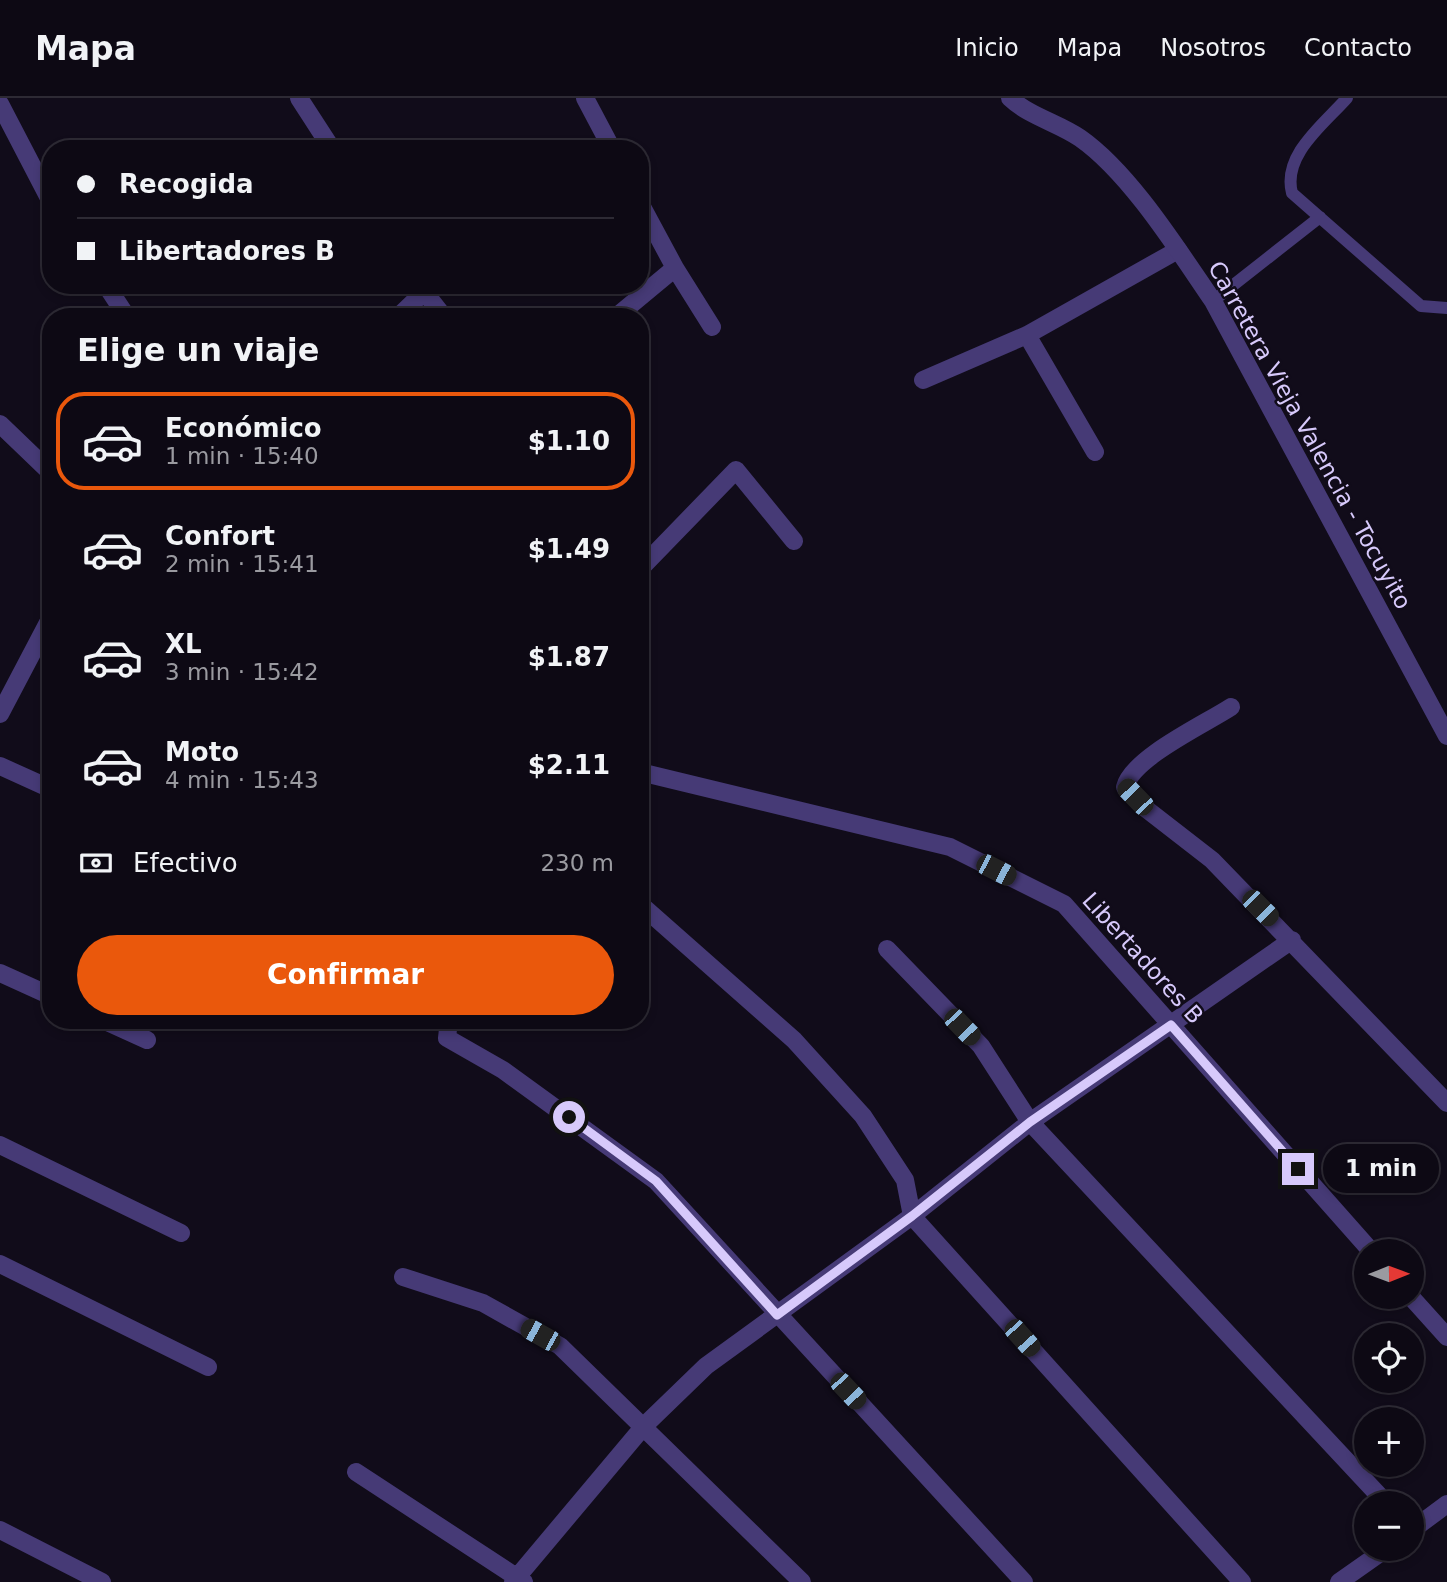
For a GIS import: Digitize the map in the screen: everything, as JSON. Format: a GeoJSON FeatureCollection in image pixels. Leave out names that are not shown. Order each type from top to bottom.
{"type":"FeatureCollection","features":[{"type":"Feature","properties":{"kind":"street"},"geometry":{"type":"LineString","coordinates":[[299,98],[326,140]]}},
{"type":"Feature","properties":{"kind":"street"},"geometry":{"type":"LineString","coordinates":[[585,98],[607,140]]}},
{"type":"Feature","properties":{"kind":"street","name":"Carretera Vieja Valencia - Tocuyito"},"geometry":{"type":"LineString","coordinates":[[1010,98],[1080,138],[1132,190],[1213,301],[1447,736]]}},
{"type":"Feature","properties":{"kind":"street"},"geometry":{"type":"LineString","coordinates":[[0,104],[42,185]]}},
{"type":"Feature","properties":{"kind":"street"},"geometry":{"type":"LineString","coordinates":[[649,220],[712,327]]}},
{"type":"Feature","properties":{"kind":"street"},"geometry":{"type":"LineString","coordinates":[[923,380],[1027,335],[1178,250]]}},
{"type":"Feature","properties":{"kind":"street"},"geometry":{"type":"LineString","coordinates":[[649,290],[675,268]]}},
{"type":"Feature","properties":{"kind":"street"},"geometry":{"type":"LineString","coordinates":[[406,308],[418,294]]}},
{"type":"Feature","properties":{"kind":"street"},"geometry":{"type":"LineString","coordinates":[[426,294],[437,308]]}},
{"type":"Feature","properties":{"kind":"street"},"geometry":{"type":"LineString","coordinates":[[627,308],[644,294]]}},
{"type":"Feature","properties":{"kind":"street"},"geometry":{"type":"LineString","coordinates":[[1027,335],[1095,452]]}},
{"type":"Feature","properties":{"kind":"street"},"geometry":{"type":"LineString","coordinates":[[0,424],[42,464]]}},
{"type":"Feature","properties":{"kind":"street"},"geometry":{"type":"LineString","coordinates":[[649,560],[736,470],[794,541]]}},
{"type":"Feature","properties":{"kind":"street"},"geometry":{"type":"LineString","coordinates":[[0,714],[42,634]]}},
{"type":"Feature","properties":{"kind":"street"},"geometry":{"type":"LineString","coordinates":[[1231,707],[1143,762],[1128,775],[1125,787],[1145,808],[1212,860],[1447,1103]]}},
{"type":"Feature","properties":{"kind":"street"},"geometry":{"type":"LineString","coordinates":[[0,766],[42,785]]}},
{"type":"Feature","properties":{"kind":"street","name":"Libertadores B"},"geometry":{"type":"LineString","coordinates":[[649,774],[950,847],[1064,904],[1360,1239]]}},
{"type":"Feature","properties":{"kind":"street"},"geometry":{"type":"LineString","coordinates":[[649,912],[794,1040],[863,1116],[905,1180],[912,1216],[1242,1582]]}},
{"type":"Feature","properties":{"kind":"street"},"geometry":{"type":"LineString","coordinates":[[356,1472],[518,1580],[644,1426],[706,1366],[912,1216],[1030,1122],[1292,940]]}},
{"type":"Feature","properties":{"kind":"street"},"geometry":{"type":"LineString","coordinates":[[887,949],[981,1046],[1030,1122],[1375,1491]]}},
{"type":"Feature","properties":{"kind":"street"},"geometry":{"type":"LineString","coordinates":[[0,973],[42,992]]}},
{"type":"Feature","properties":{"kind":"street"},"geometry":{"type":"LineString","coordinates":[[123,1029],[147,1040]]}},
{"type":"Feature","properties":{"kind":"street"},"geometry":{"type":"LineString","coordinates":[[448,1029],[447,1038],[503,1070],[656,1181],[1024,1582]]}},
{"type":"Feature","properties":{"kind":"street"},"geometry":{"type":"LineString","coordinates":[[0,1145],[181,1233]]}},
{"type":"Feature","properties":{"kind":"street"},"geometry":{"type":"LineString","coordinates":[[0,1265],[208,1367]]}},
{"type":"Feature","properties":{"kind":"street"},"geometry":{"type":"LineString","coordinates":[[403,1277],[482,1303],[560,1346],[802,1582]]}},
{"type":"Feature","properties":{"kind":"street"},"geometry":{"type":"LineString","coordinates":[[1422,1309],[1447,1337]]}},
{"type":"Feature","properties":{"kind":"street"},"geometry":{"type":"LineString","coordinates":[[1424,1521],[1447,1504]]}},
{"type":"Feature","properties":{"kind":"street"},"geometry":{"type":"LineString","coordinates":[[0,1530],[91,1579]]}},
{"type":"Feature","properties":{"kind":"street"},"geometry":{"type":"LineString","coordinates":[[1339,1582],[1369,1561]]}},
{"type":"Feature","properties":{"kind":"lane"},"geometry":{"type":"LineString","coordinates":[[1347,98],[1296,156],[1292,167],[1292,193],[1421,306],[1447,308]]}},
{"type":"Feature","properties":{"kind":"lane"},"geometry":{"type":"LineString","coordinates":[[1213,301],[1236,279],[1279,251],[1320,217]]}},
{"type":"Feature","properties":{"kind":"route"},"geometry":{"type":"LineString","coordinates":[[569,1117],[656,1181],[777,1315],[912,1216],[1030,1122],[1171,1025],[1298,1169]]}}]}
